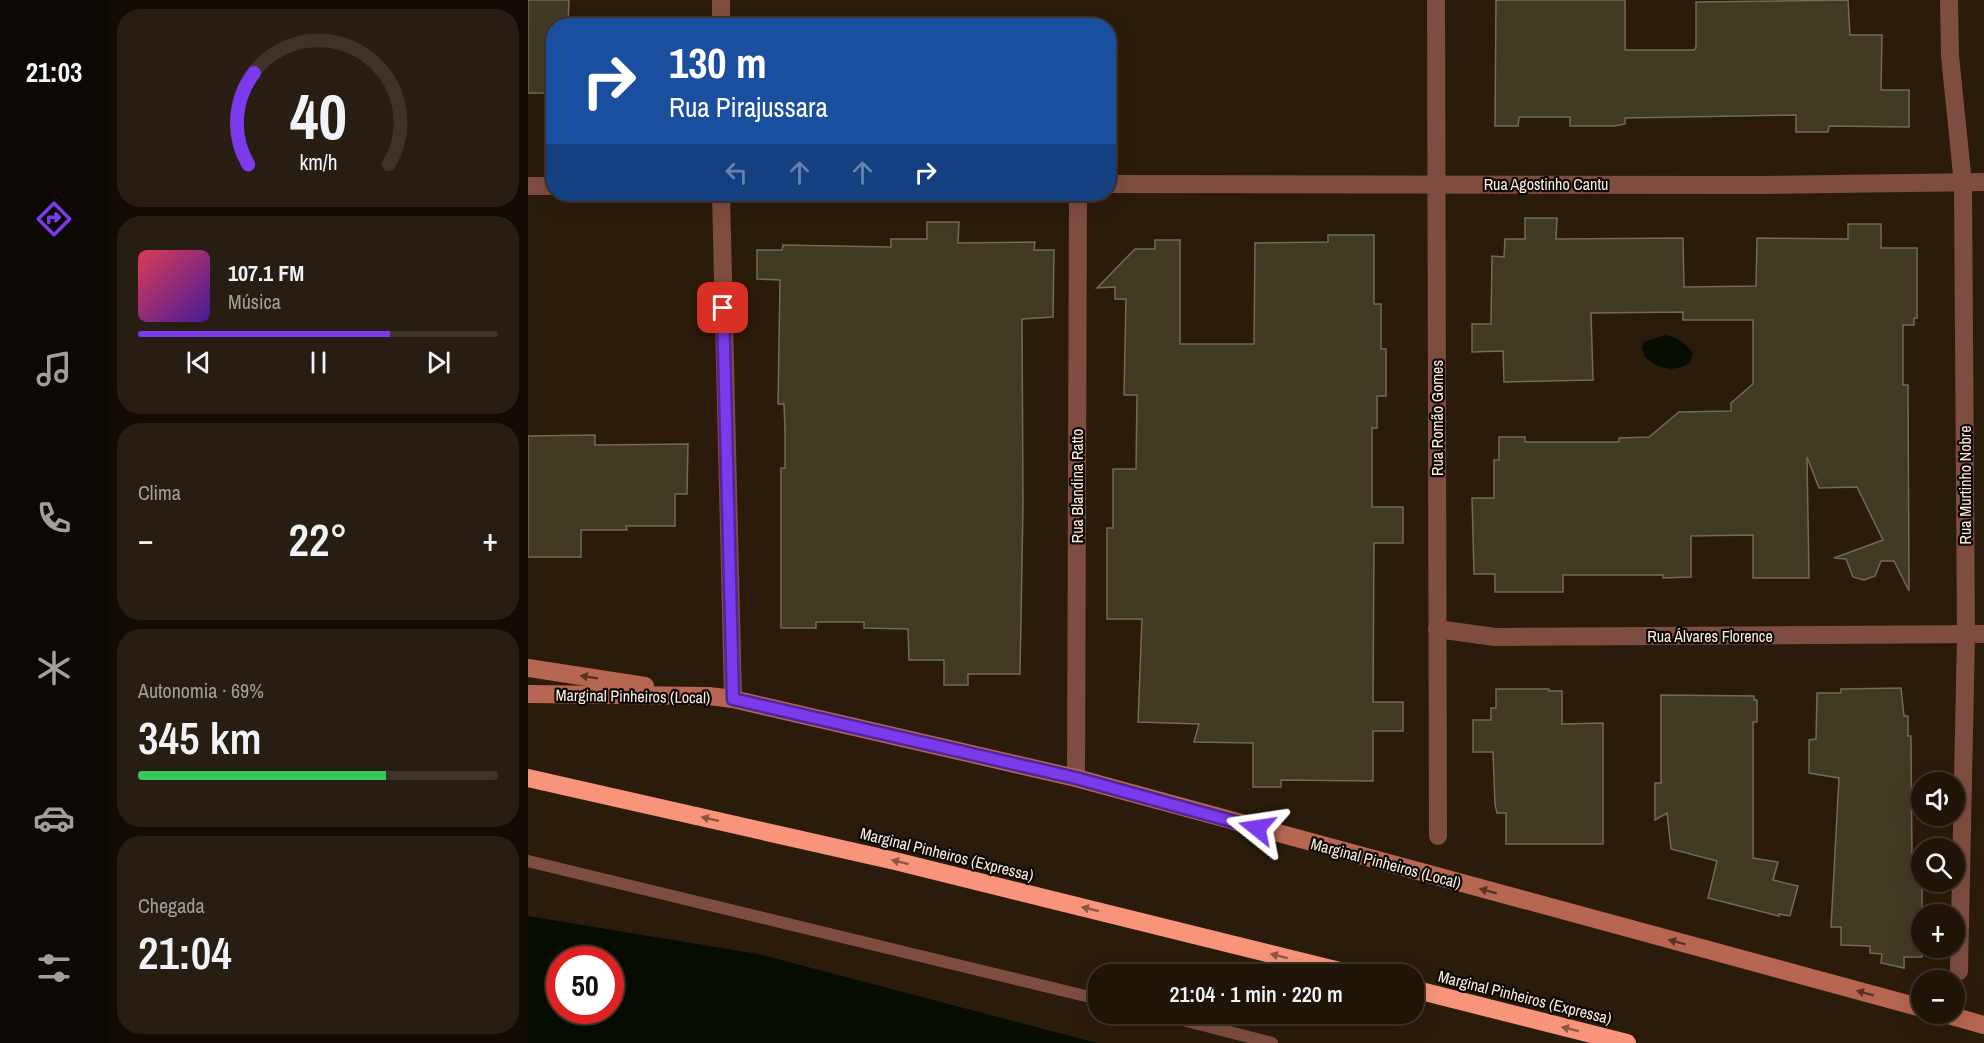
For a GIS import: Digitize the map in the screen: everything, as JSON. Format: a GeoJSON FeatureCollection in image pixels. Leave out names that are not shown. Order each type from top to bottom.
{"type":"FeatureCollection","features":[{"type":"Feature","properties":{"kind":"highway","name":"Marginal Pinheiros (Expressa)"},"geometry":{"type":"LineString","coordinates":[[528,778],[895,861],[1312,964]]}},
{"type":"Feature","properties":{"kind":"highway","name":"Marginal Pinheiros (Expressa)"},"geometry":{"type":"LineString","coordinates":[[1424,992],[1627,1043]]}},
{"type":"Feature","properties":{"kind":"main road"},"geometry":{"type":"LineString","coordinates":[[528,668],[709,696]]}},
{"type":"Feature","properties":{"kind":"main road","name":"Marginal Pinheiros (Local)"},"geometry":{"type":"LineString","coordinates":[[528,694],[709,696],[733,699],[1076,778],[1911,1005]]}},
{"type":"Feature","properties":{"kind":"main road"},"geometry":{"type":"LineString","coordinates":[[1965,1020],[1984,1025]]}},
{"type":"Feature","properties":{"kind":"street"},"geometry":{"type":"LineString","coordinates":[[721,0],[721,18]]}},
{"type":"Feature","properties":{"kind":"street","name":"Rua Romão Gomes"},"geometry":{"type":"LineString","coordinates":[[1436,0],[1438,836]]}},
{"type":"Feature","properties":{"kind":"street","name":"Rua Murtinho Nobre"},"geometry":{"type":"LineString","coordinates":[[1949,0],[1950,56],[1963,184],[1975,635],[1959,970]]}},
{"type":"Feature","properties":{"kind":"street","name":"Rua Agostinho Cantu"},"geometry":{"type":"LineString","coordinates":[[1116,184],[1963,184],[1984,182]]}},
{"type":"Feature","properties":{"kind":"street"},"geometry":{"type":"LineString","coordinates":[[528,186],[546,186]]}},
{"type":"Feature","properties":{"kind":"street"},"geometry":{"type":"LineString","coordinates":[[721,201],[733,699]]}},
{"type":"Feature","properties":{"kind":"street","name":"Rua Blandina Ratto"},"geometry":{"type":"LineString","coordinates":[[1076,778],[1078,201]]}},
{"type":"Feature","properties":{"kind":"street","name":"Rua Álvares Florence"},"geometry":{"type":"LineString","coordinates":[[1437,630],[1495,637],[1975,635]]}},
{"type":"Feature","properties":{"kind":"lane"},"geometry":{"type":"LineString","coordinates":[[528,861],[1088,997]]}},
{"type":"Feature","properties":{"kind":"lane"},"geometry":{"type":"LineString","coordinates":[[1199,1024],[1272,1043]]}},
{"type":"Feature","properties":{"kind":"shaded area"},"geometry":{"type":"Polygon","coordinates":[[[1665,335],[1677,339],[1690,349],[1693,353],[1690,363],[1672,369],[1661,367],[1645,357],[1642,348],[1644,342],[1665,335]]]}},
{"type":"Feature","properties":{"kind":"shaded area"},"geometry":{"type":"Polygon","coordinates":[[[528,916],[758,954],[1097,1043],[528,1043],[528,916]]]}},
{"type":"Feature","properties":{"kind":"building"},"geometry":{"type":"Polygon","coordinates":[[[528,0],[569,0],[568,18],[546,18],[546,93],[528,93],[528,0]]]}},
{"type":"Feature","properties":{"kind":"building"},"geometry":{"type":"Polygon","coordinates":[[[1496,0],[1625,0],[1625,50],[1694,50],[1696,47],[1696,2],[1848,0],[1850,35],[1882,35],[1881,90],[1909,90],[1909,127],[1829,126],[1828,132],[1796,132],[1796,115],[1625,118],[1625,124],[1615,126],[1570,126],[1570,117],[1519,117],[1518,126],[1495,126],[1496,0]]]}},
{"type":"Feature","properties":{"kind":"building"},"geometry":{"type":"Polygon","coordinates":[[[1525,218],[1557,218],[1556,239],[1683,238],[1684,287],[1756,286],[1757,238],[1848,239],[1848,224],[1881,224],[1881,248],[1917,248],[1917,318],[1914,318],[1914,325],[1903,325],[1903,385],[1908,385],[1909,591],[1894,561],[1881,561],[1875,576],[1864,580],[1853,577],[1846,559],[1834,558],[1883,540],[1857,487],[1819,488],[1807,457],[1809,578],[1753,578],[1753,535],[1691,536],[1691,577],[1563,575],[1563,592],[1495,592],[1495,574],[1474,574],[1472,498],[1494,498],[1494,460],[1499,460],[1499,437],[1525,437],[1525,442],[1619,442],[1619,438],[1649,437],[1679,412],[1731,411],[1731,403],[1753,384],[1753,320],[1683,320],[1683,312],[1591,313],[1593,380],[1504,382],[1503,351],[1472,352],[1472,324],[1491,324],[1492,256],[1504,257],[1505,239],[1525,239],[1525,218]]]}},
{"type":"Feature","properties":{"kind":"building"},"geometry":{"type":"Polygon","coordinates":[[[927,222],[959,222],[958,243],[1035,242],[1034,250],[1054,250],[1053,317],[1022,319],[1023,505],[1020,674],[968,674],[968,685],[944,685],[944,660],[909,660],[908,629],[864,628],[864,622],[816,622],[816,628],[781,628],[781,468],[785,468],[785,432],[784,404],[778,404],[780,280],[757,279],[757,250],[782,250],[783,245],[891,247],[891,239],[927,239],[927,222]]]}},
{"type":"Feature","properties":{"kind":"building"},"geometry":{"type":"Polygon","coordinates":[[[1328,235],[1374,235],[1374,304],[1381,304],[1381,349],[1386,349],[1386,396],[1377,396],[1377,428],[1372,428],[1372,507],[1403,507],[1403,543],[1374,543],[1373,702],[1403,702],[1403,731],[1373,731],[1373,781],[1281,780],[1281,787],[1253,787],[1253,743],[1194,742],[1199,724],[1138,722],[1142,619],[1107,619],[1107,528],[1113,528],[1113,469],[1136,469],[1137,395],[1124,395],[1126,299],[1115,299],[1115,287],[1097,288],[1135,249],[1155,249],[1155,240],[1180,240],[1180,344],[1254,344],[1255,243],[1328,242],[1328,235]]]}},
{"type":"Feature","properties":{"kind":"building"},"geometry":{"type":"Polygon","coordinates":[[[595,435],[595,445],[688,444],[687,494],[675,494],[675,526],[626,526],[627,530],[581,530],[581,557],[528,557],[528,436],[595,435]]]}},
{"type":"Feature","properties":{"kind":"building"},"geometry":{"type":"Polygon","coordinates":[[[1901,688],[1904,716],[1908,716],[1908,736],[1911,736],[1911,892],[1922,892],[1922,904],[1911,904],[1911,957],[1904,957],[1904,968],[1881,963],[1882,954],[1870,953],[1870,946],[1841,945],[1841,927],[1831,927],[1839,778],[1809,773],[1809,740],[1816,739],[1817,693],[1841,693],[1841,689],[1901,688]]]}},
{"type":"Feature","properties":{"kind":"building"},"geometry":{"type":"Polygon","coordinates":[[[1496,689],[1562,691],[1562,724],[1603,723],[1603,844],[1506,844],[1506,813],[1497,813],[1495,805],[1493,752],[1473,752],[1473,720],[1491,720],[1491,708],[1496,708],[1496,689]]]}},
{"type":"Feature","properties":{"kind":"building"},"geometry":{"type":"Polygon","coordinates":[[[1661,695],[1754,696],[1754,700],[1757,700],[1757,722],[1753,722],[1753,858],[1778,862],[1773,880],[1798,886],[1790,916],[1779,914],[1779,916],[1708,898],[1717,861],[1671,849],[1667,813],[1655,820],[1655,783],[1661,783],[1661,695]]]}},
{"type":"Feature","properties":{"kind":"route"},"geometry":{"type":"LineString","coordinates":[[723,308],[733,699],[1076,778],[1257,828]]}}]}
